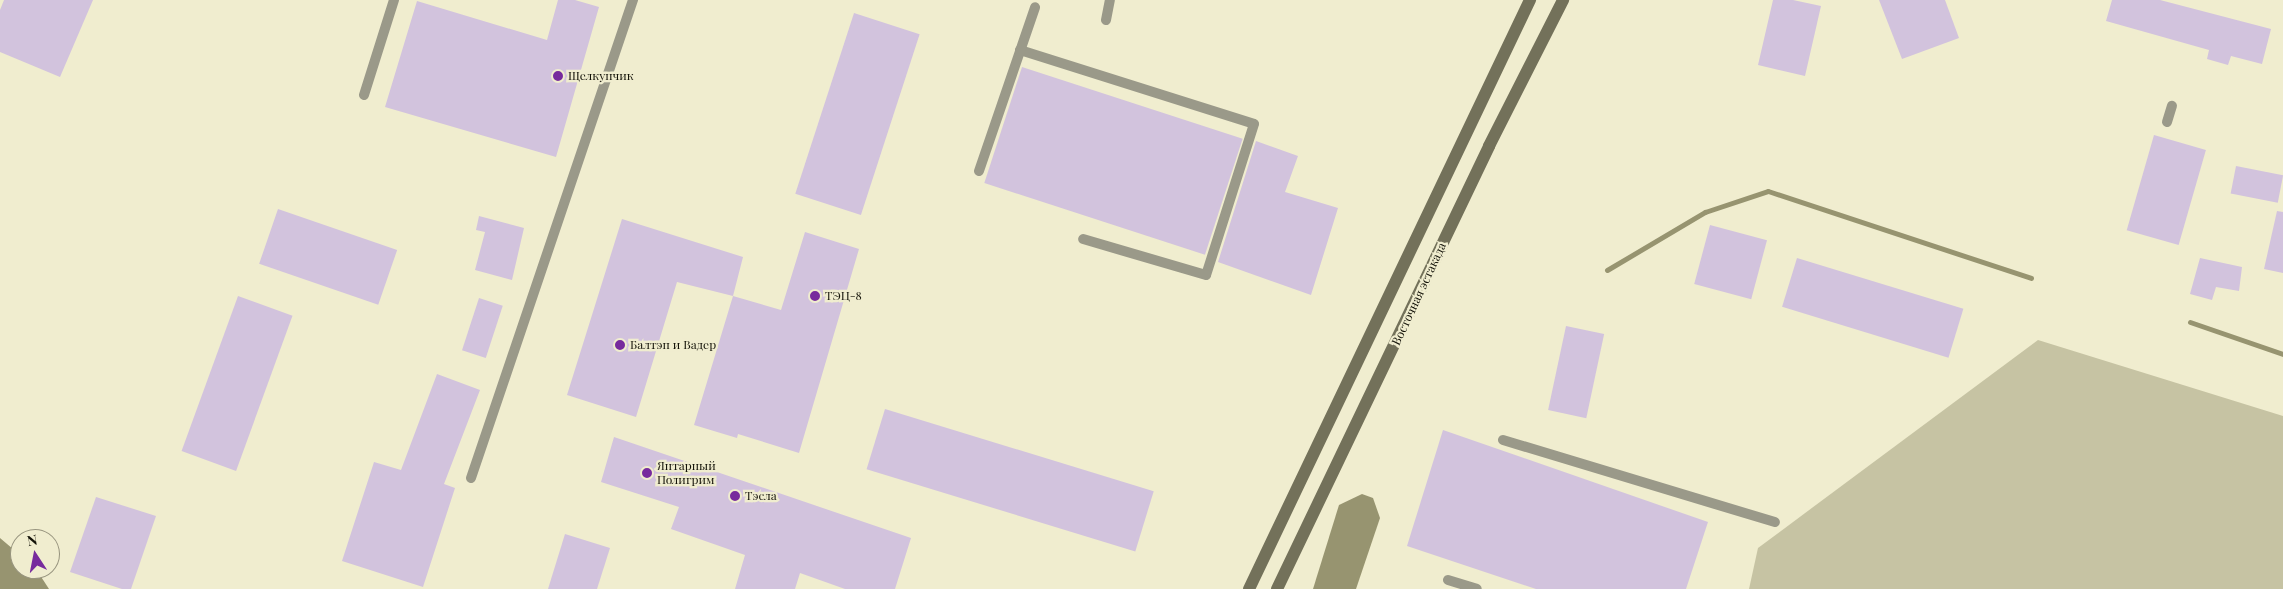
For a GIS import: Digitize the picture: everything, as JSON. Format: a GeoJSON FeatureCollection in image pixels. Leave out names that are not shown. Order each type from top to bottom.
{"type":"FeatureCollection","features":[{"type":"Feature","properties":{"kind":"main road","name":"Восточная эстакада"},"geometry":{"type":"LineString","coordinates":[[1249,589],[1530,0]]}},
{"type":"Feature","properties":{"kind":"main road","name":"Восточная эстакада"},"geometry":{"type":"LineString","coordinates":[[1277,589],[1489,146],[1563,0]]}},
{"type":"Feature","properties":{"kind":"lane"},"geometry":{"type":"LineString","coordinates":[[364,95],[394,0]]}},
{"type":"Feature","properties":{"kind":"lane"},"geometry":{"type":"LineString","coordinates":[[471,478],[633,0]]}},
{"type":"Feature","properties":{"kind":"lane"},"geometry":{"type":"LineString","coordinates":[[1106,20],[1110,0]]}},
{"type":"Feature","properties":{"kind":"lane"},"geometry":{"type":"LineString","coordinates":[[979,171],[1035,7]]}},
{"type":"Feature","properties":{"kind":"lane"},"geometry":{"type":"LineString","coordinates":[[1020,50],[1254,124],[1206,275],[1083,239]]}},
{"type":"Feature","properties":{"kind":"lane"},"geometry":{"type":"LineString","coordinates":[[2167,122],[2172,106]]}},
{"type":"Feature","properties":{"kind":"lane"},"geometry":{"type":"LineString","coordinates":[[1503,440],[1775,522]]}},
{"type":"Feature","properties":{"kind":"lane"},"geometry":{"type":"LineString","coordinates":[[1448,580],[1477,589]]}},
{"type":"Feature","properties":{"kind":"shaded area"},"geometry":{"type":"Polygon","coordinates":[[[2038,340],[2283,416],[2283,589],[1749,589],[1758,548],[2038,340]]]}},
{"type":"Feature","properties":{"kind":"shaded area"},"geometry":{"type":"Polygon","coordinates":[[[1362,494],[1373,498],[1380,518],[1356,589],[1313,589],[1339,505],[1362,494]]]}},
{"type":"Feature","properties":{"kind":"shaded area"},"geometry":{"type":"Polygon","coordinates":[[[0,538],[10,546],[10,579],[42,579],[49,589],[0,589],[0,538]]]}},
{"type":"Feature","properties":{"kind":"building"},"geometry":{"type":"Polygon","coordinates":[[[4,0],[93,0],[60,77],[0,52],[0,10],[4,0]]]}},
{"type":"Feature","properties":{"kind":"building"},"geometry":{"type":"Polygon","coordinates":[[[558,0],[575,0],[599,7],[556,157],[385,107],[417,1],[547,40],[558,0]]]}},
{"type":"Feature","properties":{"kind":"building"},"geometry":{"type":"Polygon","coordinates":[[[1773,0],[1793,0],[1821,6],[1805,76],[1758,65],[1773,0]]]}},
{"type":"Feature","properties":{"kind":"building"},"geometry":{"type":"Polygon","coordinates":[[[1879,0],[1945,0],[1959,38],[1902,59],[1879,0]]]}},
{"type":"Feature","properties":{"kind":"building"},"geometry":{"type":"Polygon","coordinates":[[[2112,0],[2160,0],[2271,29],[2262,64],[2231,56],[2228,65],[2207,59],[2209,50],[2106,21],[2112,0]]]}},
{"type":"Feature","properties":{"kind":"building"},"geometry":{"type":"Polygon","coordinates":[[[854,13],[920,34],[861,215],[795,194],[854,13]]]}},
{"type":"Feature","properties":{"kind":"building"},"geometry":{"type":"Polygon","coordinates":[[[1022,67],[1243,139],[1205,255],[984,183],[1022,67]]]}},
{"type":"Feature","properties":{"kind":"building"},"geometry":{"type":"Polygon","coordinates":[[[2154,135],[2206,150],[2179,245],[2127,230],[2154,135]]]}},
{"type":"Feature","properties":{"kind":"building"},"geometry":{"type":"Polygon","coordinates":[[[1256,141],[1298,156],[1285,192],[1338,208],[1311,295],[1218,262],[1256,141]]]}},
{"type":"Feature","properties":{"kind":"building"},"geometry":{"type":"Polygon","coordinates":[[[2236,166],[2283,175],[2278,203],[2231,193],[2236,166]]]}},
{"type":"Feature","properties":{"kind":"building"},"geometry":{"type":"Polygon","coordinates":[[[278,209],[397,250],[378,305],[259,264],[278,209]]]}},
{"type":"Feature","properties":{"kind":"building"},"geometry":{"type":"Polygon","coordinates":[[[2277,211],[2283,212],[2283,273],[2264,269],[2277,211]]]}},
{"type":"Feature","properties":{"kind":"building"},"geometry":{"type":"Polygon","coordinates":[[[479,216],[524,228],[512,280],[475,270],[485,232],[476,230],[479,216]]]}},
{"type":"Feature","properties":{"kind":"building","name":"Балтэп и Вадер"},"geometry":{"type":"Polygon","coordinates":[[[622,219],[743,257],[733,296],[677,282],[636,417],[567,395],[622,219]]]}},
{"type":"Feature","properties":{"kind":"building"},"geometry":{"type":"Polygon","coordinates":[[[1710,225],[1767,240],[1751,299],[1694,284],[1710,225]]]}},
{"type":"Feature","properties":{"kind":"building","name":"ТЭЦ-8"},"geometry":{"type":"Polygon","coordinates":[[[805,232],[859,249],[799,453],[738,434],[737,438],[694,425],[733,296],[781,310],[805,232]]]}},
{"type":"Feature","properties":{"kind":"building"},"geometry":{"type":"Polygon","coordinates":[[[1797,258],[1963,309],[1948,358],[1782,307],[1797,258]]]}},
{"type":"Feature","properties":{"kind":"building"},"geometry":{"type":"Polygon","coordinates":[[[2200,258],[2242,267],[2239,291],[2216,287],[2212,300],[2190,294],[2200,258]]]}},
{"type":"Feature","properties":{"kind":"building"},"geometry":{"type":"Polygon","coordinates":[[[238,296],[293,316],[236,471],[182,451],[238,296]]]}},
{"type":"Feature","properties":{"kind":"building"},"geometry":{"type":"Polygon","coordinates":[[[479,298],[503,306],[486,358],[462,350],[479,298]]]}},
{"type":"Feature","properties":{"kind":"building"},"geometry":{"type":"Polygon","coordinates":[[[1566,326],[1604,334],[1586,418],[1548,410],[1566,326]]]}},
{"type":"Feature","properties":{"kind":"building"},"geometry":{"type":"Polygon","coordinates":[[[437,374],[480,390],[444,484],[455,488],[423,587],[342,561],[374,462],[401,470],[437,374]]]}},
{"type":"Feature","properties":{"kind":"building"},"geometry":{"type":"Polygon","coordinates":[[[885,409],[1154,491],[1135,551],[867,469],[885,409]]]}},
{"type":"Feature","properties":{"kind":"building"},"geometry":{"type":"Polygon","coordinates":[[[1443,430],[1708,522],[1686,589],[1536,589],[1407,546],[1443,430]]]}},
{"type":"Feature","properties":{"kind":"building","name":"Тэсла"},"geometry":{"type":"Polygon","coordinates":[[[614,437],[911,538],[895,589],[845,589],[800,573],[795,589],[735,589],[745,555],[671,529],[679,507],[601,482],[614,437]]]}},
{"type":"Feature","properties":{"kind":"building"},"geometry":{"type":"Polygon","coordinates":[[[96,497],[156,516],[131,589],[122,589],[70,572],[96,497]]]}},
{"type":"Feature","properties":{"kind":"building"},"geometry":{"type":"Polygon","coordinates":[[[565,534],[610,548],[597,589],[548,589],[565,534]]]}},
{"type":"Feature","properties":{"kind":"waterway"},"geometry":{"type":"LineString","coordinates":[[1607,270],[1705,212],[1768,191],[2031,278]]}},
{"type":"Feature","properties":{"kind":"waterway"},"geometry":{"type":"LineString","coordinates":[[2190,322],[2283,354]]}},
{"type":"Feature","properties":{"kind":"place","name":"Щелкунчик"},"geometry":{"type":"Point","coordinates":[558,76]}},
{"type":"Feature","properties":{"kind":"place","name":"ТЭЦ-8"},"geometry":{"type":"Point","coordinates":[815,296]}},
{"type":"Feature","properties":{"kind":"place","name":"Балтэп и Вадер"},"geometry":{"type":"Point","coordinates":[620,345]}},
{"type":"Feature","properties":{"kind":"place","name":"Янтарный Полигрим"},"geometry":{"type":"Point","coordinates":[647,473]}},
{"type":"Feature","properties":{"kind":"place","name":"Тэсла"},"geometry":{"type":"Point","coordinates":[735,496]}}]}
